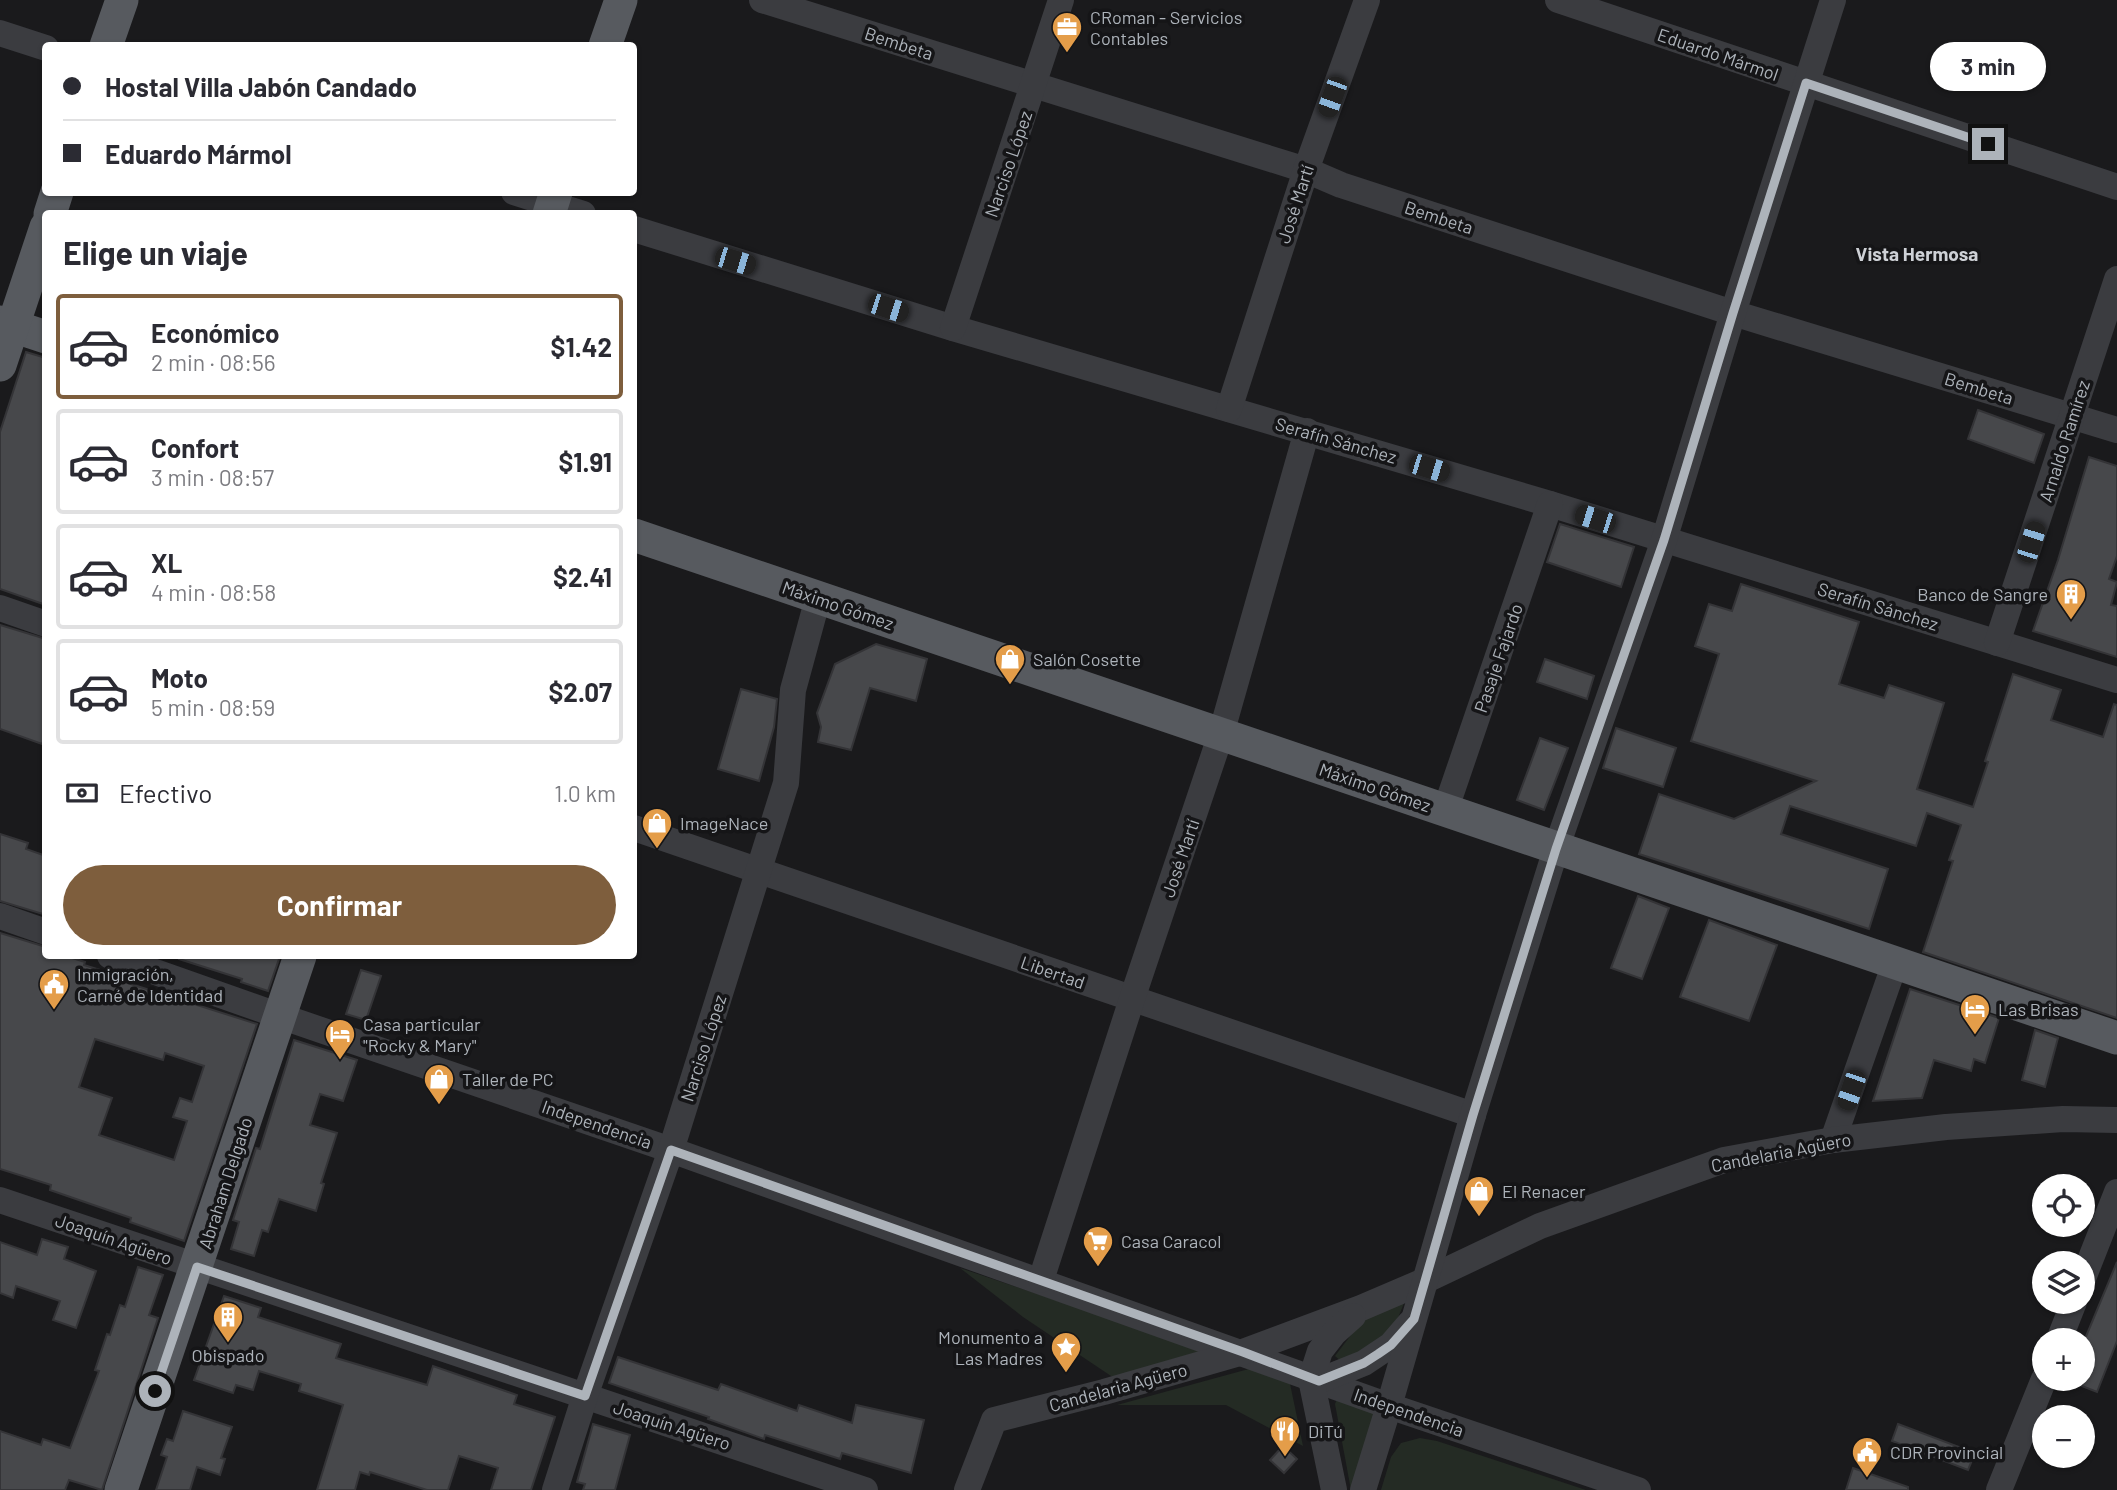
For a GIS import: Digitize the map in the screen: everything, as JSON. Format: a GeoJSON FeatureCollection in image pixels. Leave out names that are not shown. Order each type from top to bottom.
{"type":"FeatureCollection","features":[{"type":"Feature","properties":{"kind":"main road"},"geometry":{"type":"LineString","coordinates":[[107,42],[122,0]]}},
{"type":"Feature","properties":{"kind":"main road"},"geometry":{"type":"LineString","coordinates":[[607,42],[621,0]]}},
{"type":"Feature","properties":{"kind":"main road"},"geometry":{"type":"LineString","coordinates":[[0,365],[6,324],[42,238]]}},
{"type":"Feature","properties":{"kind":"main road"},"geometry":{"type":"LineString","coordinates":[[6,324],[42,336]]}},
{"type":"Feature","properties":{"kind":"main road","name":"Máximo Gómez"},"geometry":{"type":"LineString","coordinates":[[637,536],[2117,1038]]}},
{"type":"Feature","properties":{"kind":"main road","name":"Abraham Delgado"},"geometry":{"type":"LineString","coordinates":[[121,1490],[299,959]]}},
{"type":"Feature","properties":{"kind":"street","name":"Bembeta"},"geometry":{"type":"LineString","coordinates":[[762,0],[1306,170],[1341,185],[1733,313],[2117,430]]}},
{"type":"Feature","properties":{"kind":"street","name":"Narciso López"},"geometry":{"type":"LineString","coordinates":[[953,328],[1062,0]]}},
{"type":"Feature","properties":{"kind":"street","name":"José Martí"},"geometry":{"type":"LineString","coordinates":[[1229,409],[1306,170],[1367,0]]}},
{"type":"Feature","properties":{"kind":"street","name":"Eduardo Mármol"},"geometry":{"type":"LineString","coordinates":[[1558,0],[2117,187]]}},
{"type":"Feature","properties":{"kind":"street"},"geometry":{"type":"LineString","coordinates":[[1363,1490],[1390,1406],[1473,1115],[1556,849],[1664,540],[1833,0]]}},
{"type":"Feature","properties":{"kind":"street"},"geometry":{"type":"LineString","coordinates":[[0,33],[42,47]]}},
{"type":"Feature","properties":{"kind":"street"},"geometry":{"type":"LineString","coordinates":[[527,196],[560,206]]}},
{"type":"Feature","properties":{"kind":"street","name":"Serafín Sánchez"},"geometry":{"type":"LineString","coordinates":[[637,230],[953,328],[1550,504],[2117,680]]}},
{"type":"Feature","properties":{"kind":"street","name":"Arnaldo Ramírez"},"geometry":{"type":"LineString","coordinates":[[1997,643],[2117,279]]}},
{"type":"Feature","properties":{"kind":"street","name":"José Martí"},"geometry":{"type":"LineString","coordinates":[[1041,1280],[1221,734],[1307,432]]}},
{"type":"Feature","properties":{"kind":"street","name":"Pasaje Fajardo"},"geometry":{"type":"LineString","coordinates":[[1446,811],[1550,504]]}},
{"type":"Feature","properties":{"kind":"street","name":"Narciso López"},"geometry":{"type":"LineString","coordinates":[[555,1490],[671,1150],[786,783],[793,690],[818,598]]}},
{"type":"Feature","properties":{"kind":"street"},"geometry":{"type":"LineString","coordinates":[[0,608],[42,623]]}},
{"type":"Feature","properties":{"kind":"street","name":"Libertad"},"geometry":{"type":"LineString","coordinates":[[637,829],[1473,1115]]}},
{"type":"Feature","properties":{"kind":"street"},"geometry":{"type":"LineString","coordinates":[[0,916],[42,931]]}},
{"type":"Feature","properties":{"kind":"street","name":"Independencia"},"geometry":{"type":"LineString","coordinates":[[118,959],[1041,1280],[1315,1380],[1638,1490]]}},
{"type":"Feature","properties":{"kind":"street"},"geometry":{"type":"LineString","coordinates":[[1833,1140],[1895,963]]}},
{"type":"Feature","properties":{"kind":"street","name":"Candelaria Agüero"},"geometry":{"type":"LineString","coordinates":[[967,1490],[994,1420],[1243,1352],[1361,1308],[1540,1226],[1724,1160],[1833,1140],[1946,1127],[2063,1119],[2117,1120]]}},
{"type":"Feature","properties":{"kind":"street"},"geometry":{"type":"LineString","coordinates":[[2094,1251],[2117,1192]]}},
{"type":"Feature","properties":{"kind":"street","name":"Joaquín Agüero"},"geometry":{"type":"LineString","coordinates":[[0,1200],[865,1490]]}},
{"type":"Feature","properties":{"kind":"street"},"geometry":{"type":"LineString","coordinates":[[1334,1490],[1315,1380],[1320,1350],[1361,1308]]}},
{"type":"Feature","properties":{"kind":"street"},"geometry":{"type":"LineString","coordinates":[[1315,1380],[1364,1363],[1391,1345],[1414,1319]]}},
{"type":"Feature","properties":{"kind":"street"},"geometry":{"type":"LineString","coordinates":[[1999,1490],[2039,1391]]}},
{"type":"Feature","properties":{"kind":"shaded area"},"geometry":{"type":"Polygon","coordinates":[[[960,1268],[1204,1350],[1114,1378],[1023,1317],[960,1268]]]}},
{"type":"Feature","properties":{"kind":"shaded area"},"geometry":{"type":"Polygon","coordinates":[[[1407,1296],[1395,1325],[1379,1344],[1342,1362],[1335,1356],[1367,1314],[1407,1296]]]}},
{"type":"Feature","properties":{"kind":"shaded area"},"geometry":{"type":"Polygon","coordinates":[[[1256,1367],[1289,1379],[1303,1446],[1226,1405],[1117,1405],[1256,1367]]]}},
{"type":"Feature","properties":{"kind":"shaded area"},"geometry":{"type":"Polygon","coordinates":[[[1337,1399],[1376,1410],[1351,1490],[1335,1404],[1337,1399]]]}},
{"type":"Feature","properties":{"kind":"shaded area"},"geometry":{"type":"Polygon","coordinates":[[[1420,1438],[1437,1441],[1586,1490],[1381,1490],[1391,1457],[1401,1443],[1420,1438]]]}},
{"type":"Feature","properties":{"kind":"building"},"geometry":{"type":"Polygon","coordinates":[[[26,352],[42,357],[42,604],[0,589],[0,432],[26,352]]]}},
{"type":"Feature","properties":{"kind":"building"},"geometry":{"type":"Polygon","coordinates":[[[1978,410],[2044,434],[2034,463],[1968,439],[1978,410]]]}},
{"type":"Feature","properties":{"kind":"building"},"geometry":{"type":"Polygon","coordinates":[[[2089,457],[2117,466],[2117,556],[2109,579],[2117,582],[2111,605],[2117,606],[2117,657],[2033,631],[2089,457]]]}},
{"type":"Feature","properties":{"kind":"building"},"geometry":{"type":"Polygon","coordinates":[[[1560,524],[1634,547],[1621,587],[1547,562],[1560,524]]]}},
{"type":"Feature","properties":{"kind":"building"},"geometry":{"type":"Polygon","coordinates":[[[1741,584],[1859,622],[1839,684],[1884,698],[1889,685],[1944,703],[1917,789],[1973,807],[2013,674],[2061,690],[2051,720],[2103,737],[2114,704],[2117,705],[2117,1018],[1923,952],[1953,861],[1949,860],[1961,825],[1927,813],[1916,846],[1790,806],[1781,834],[1888,869],[1869,929],[1639,854],[1659,794],[1734,819],[1816,781],[1691,741],[1719,654],[1695,646],[1709,604],[1732,611],[1741,584]]]}},
{"type":"Feature","properties":{"kind":"building"},"geometry":{"type":"Polygon","coordinates":[[[0,625],[42,638],[42,744],[0,729],[0,625]]]}},
{"type":"Feature","properties":{"kind":"building"},"geometry":{"type":"Polygon","coordinates":[[[876,644],[927,659],[916,701],[870,688],[851,750],[818,742],[821,727],[817,713],[835,664],[876,644]]]}},
{"type":"Feature","properties":{"kind":"building"},"geometry":{"type":"Polygon","coordinates":[[[1545,659],[1594,676],[1587,699],[1537,682],[1545,659]]]}},
{"type":"Feature","properties":{"kind":"building"},"geometry":{"type":"Polygon","coordinates":[[[741,689],[777,699],[774,727],[759,781],[718,769],[741,689]]]}},
{"type":"Feature","properties":{"kind":"building"},"geometry":{"type":"Polygon","coordinates":[[[1616,728],[1676,748],[1663,787],[1603,768],[1616,728]]]}},
{"type":"Feature","properties":{"kind":"building"},"geometry":{"type":"Polygon","coordinates":[[[1540,738],[1568,748],[1544,810],[1517,800],[1540,738]]]}},
{"type":"Feature","properties":{"kind":"building"},"geometry":{"type":"Polygon","coordinates":[[[0,834],[28,843],[26,849],[42,855],[42,914],[0,901],[0,834]]]}},
{"type":"Feature","properties":{"kind":"building"},"geometry":{"type":"Polygon","coordinates":[[[1638,896],[1669,908],[1642,979],[1611,968],[1638,896]]]}},
{"type":"Feature","properties":{"kind":"building"},"geometry":{"type":"Polygon","coordinates":[[[1709,920],[1777,945],[1749,1021],[1680,997],[1709,920]]]}},
{"type":"Feature","properties":{"kind":"building"},"geometry":{"type":"Polygon","coordinates":[[[0,933],[42,946],[42,959],[76,959],[85,962],[84,965],[116,975],[115,979],[257,1024],[184,1241],[130,1222],[131,1218],[50,1190],[51,1185],[0,1169],[0,933]],[[95,1039],[79,1087],[112,1098],[99,1135],[174,1160],[187,1121],[173,1117],[180,1098],[192,1102],[204,1066],[165,1053],[163,1060],[95,1039]]]}},
{"type":"Feature","properties":{"kind":"building"},"geometry":{"type":"Polygon","coordinates":[[[179,959],[279,959],[268,991],[241,982],[242,979],[179,959]]]}},
{"type":"Feature","properties":{"kind":"building"},"geometry":{"type":"Polygon","coordinates":[[[361,970],[381,976],[366,1020],[346,1014],[361,970]]]}},
{"type":"Feature","properties":{"kind":"building"},"geometry":{"type":"Polygon","coordinates":[[[1910,989],[1999,1018],[1985,1063],[1974,1059],[1971,1071],[1934,1060],[1922,1098],[1873,1101],[1910,989]]]}},
{"type":"Feature","properties":{"kind":"building"},"geometry":{"type":"Polygon","coordinates":[[[2035,1030],[2058,1038],[2045,1087],[2022,1080],[2035,1030]]]}},
{"type":"Feature","properties":{"kind":"building"},"geometry":{"type":"Polygon","coordinates":[[[294,1040],[357,1060],[343,1101],[320,1094],[310,1125],[337,1133],[321,1183],[324,1184],[316,1211],[279,1199],[268,1232],[262,1230],[254,1256],[231,1249],[239,1222],[233,1220],[256,1148],[260,1149],[294,1040]]]}},
{"type":"Feature","properties":{"kind":"building"},"geometry":{"type":"Polygon","coordinates":[[[42,1239],[68,1247],[64,1259],[96,1271],[76,1328],[53,1320],[60,1301],[16,1286],[13,1298],[0,1293],[0,1242],[37,1255],[42,1239]]]}},
{"type":"Feature","properties":{"kind":"building"},"geometry":{"type":"Polygon","coordinates":[[[2117,1262],[2117,1341],[2097,1392],[2094,1391],[2095,1328],[2090,1328],[2117,1262]]]}},
{"type":"Feature","properties":{"kind":"building"},"geometry":{"type":"Polygon","coordinates":[[[138,1267],[163,1275],[149,1315],[158,1318],[102,1490],[69,1480],[65,1490],[0,1490],[0,1431],[41,1445],[43,1439],[70,1448],[99,1371],[95,1370],[107,1334],[110,1335],[120,1305],[125,1307],[138,1267]]]}},
{"type":"Feature","properties":{"kind":"building"},"geometry":{"type":"Polygon","coordinates":[[[224,1296],[261,1308],[258,1317],[341,1344],[336,1358],[427,1385],[433,1366],[517,1395],[514,1404],[555,1417],[531,1490],[491,1490],[498,1468],[459,1456],[448,1490],[427,1490],[370,1472],[369,1475],[360,1472],[355,1490],[317,1490],[343,1405],[299,1391],[301,1384],[259,1371],[253,1390],[236,1385],[233,1393],[194,1380],[224,1296]]]}},
{"type":"Feature","properties":{"kind":"building"},"geometry":{"type":"Polygon","coordinates":[[[618,1357],[718,1390],[721,1384],[797,1411],[799,1405],[852,1423],[856,1405],[924,1420],[911,1473],[842,1453],[840,1459],[765,1435],[764,1439],[609,1383],[618,1357]]]}},
{"type":"Feature","properties":{"kind":"building"},"geometry":{"type":"Polygon","coordinates":[[[183,1411],[232,1427],[221,1458],[225,1459],[220,1475],[197,1467],[190,1490],[156,1490],[167,1457],[161,1455],[167,1439],[173,1441],[183,1411]]]}},
{"type":"Feature","properties":{"kind":"building"},"geometry":{"type":"Polygon","coordinates":[[[593,1424],[630,1435],[615,1490],[583,1490],[585,1484],[577,1482],[593,1424]]]}},
{"type":"Feature","properties":{"kind":"building"},"geometry":{"type":"Polygon","coordinates":[[[1898,1424],[1975,1453],[1968,1470],[1892,1441],[1898,1424]]]}},
{"type":"Feature","properties":{"kind":"building"},"geometry":{"type":"Polygon","coordinates":[[[1283,1446],[1297,1459],[1284,1473],[1270,1460],[1283,1446]]]}},
{"type":"Feature","properties":{"kind":"building","name":"CDR Provincial"},"geometry":{"type":"Polygon","coordinates":[[[1853,1468],[1908,1487],[1908,1490],[1846,1490],[1853,1468]]]}},
{"type":"Feature","properties":{"kind":"place","name":"CRoman - Servicios Contables"},"geometry":{"type":"Point","coordinates":[1067,54]}},
{"type":"Feature","properties":{"kind":"place","name":"Banco de Sangre"},"geometry":{"type":"Point","coordinates":[2071,621]}},
{"type":"Feature","properties":{"kind":"place","name":"Salón Cosette"},"geometry":{"type":"Point","coordinates":[1010,686]}},
{"type":"Feature","properties":{"kind":"place","name":"ImageNace"},"geometry":{"type":"Point","coordinates":[657,850]}},
{"type":"Feature","properties":{"kind":"place","name":"Inmigración, Carné de Identidad"},"geometry":{"type":"Point","coordinates":[54,1011]}},
{"type":"Feature","properties":{"kind":"place","name":"Las Brisas"},"geometry":{"type":"Point","coordinates":[1975,1036]}},
{"type":"Feature","properties":{"kind":"place","name":"Casa particular \"Rocky & Mary\""},"geometry":{"type":"Point","coordinates":[340,1061]}},
{"type":"Feature","properties":{"kind":"place","name":"Taller de PC"},"geometry":{"type":"Point","coordinates":[439,1106]}},
{"type":"Feature","properties":{"kind":"place","name":"El Renacer"},"geometry":{"type":"Point","coordinates":[1479,1218]}},
{"type":"Feature","properties":{"kind":"place","name":"Casa Caracol"},"geometry":{"type":"Point","coordinates":[1098,1268]}},
{"type":"Feature","properties":{"kind":"place","name":"Obispado"},"geometry":{"type":"Point","coordinates":[228,1344]}},
{"type":"Feature","properties":{"kind":"place","name":"Monumento a Las Madres"},"geometry":{"type":"Point","coordinates":[1066,1374]}},
{"type":"Feature","properties":{"kind":"place","name":"DiTú"},"geometry":{"type":"Point","coordinates":[1285,1458]}},
{"type":"Feature","properties":{"kind":"place","name":"CDR Provincial"},"geometry":{"type":"Point","coordinates":[1867,1479]}},
{"type":"Feature","properties":{"kind":"district","name":"Vista Hermosa"},"geometry":{"type":"Point","coordinates":[1917,253]}},
{"type":"Feature","properties":{"kind":"route"},"geometry":{"type":"LineString","coordinates":[[155,1391],[197,1267],[585,1396],[671,1150],[1319,1381],[1364,1363],[1391,1345],[1414,1319],[1473,1115],[1556,849],[1664,540],[1806,83],[1988,144]]}}]}
